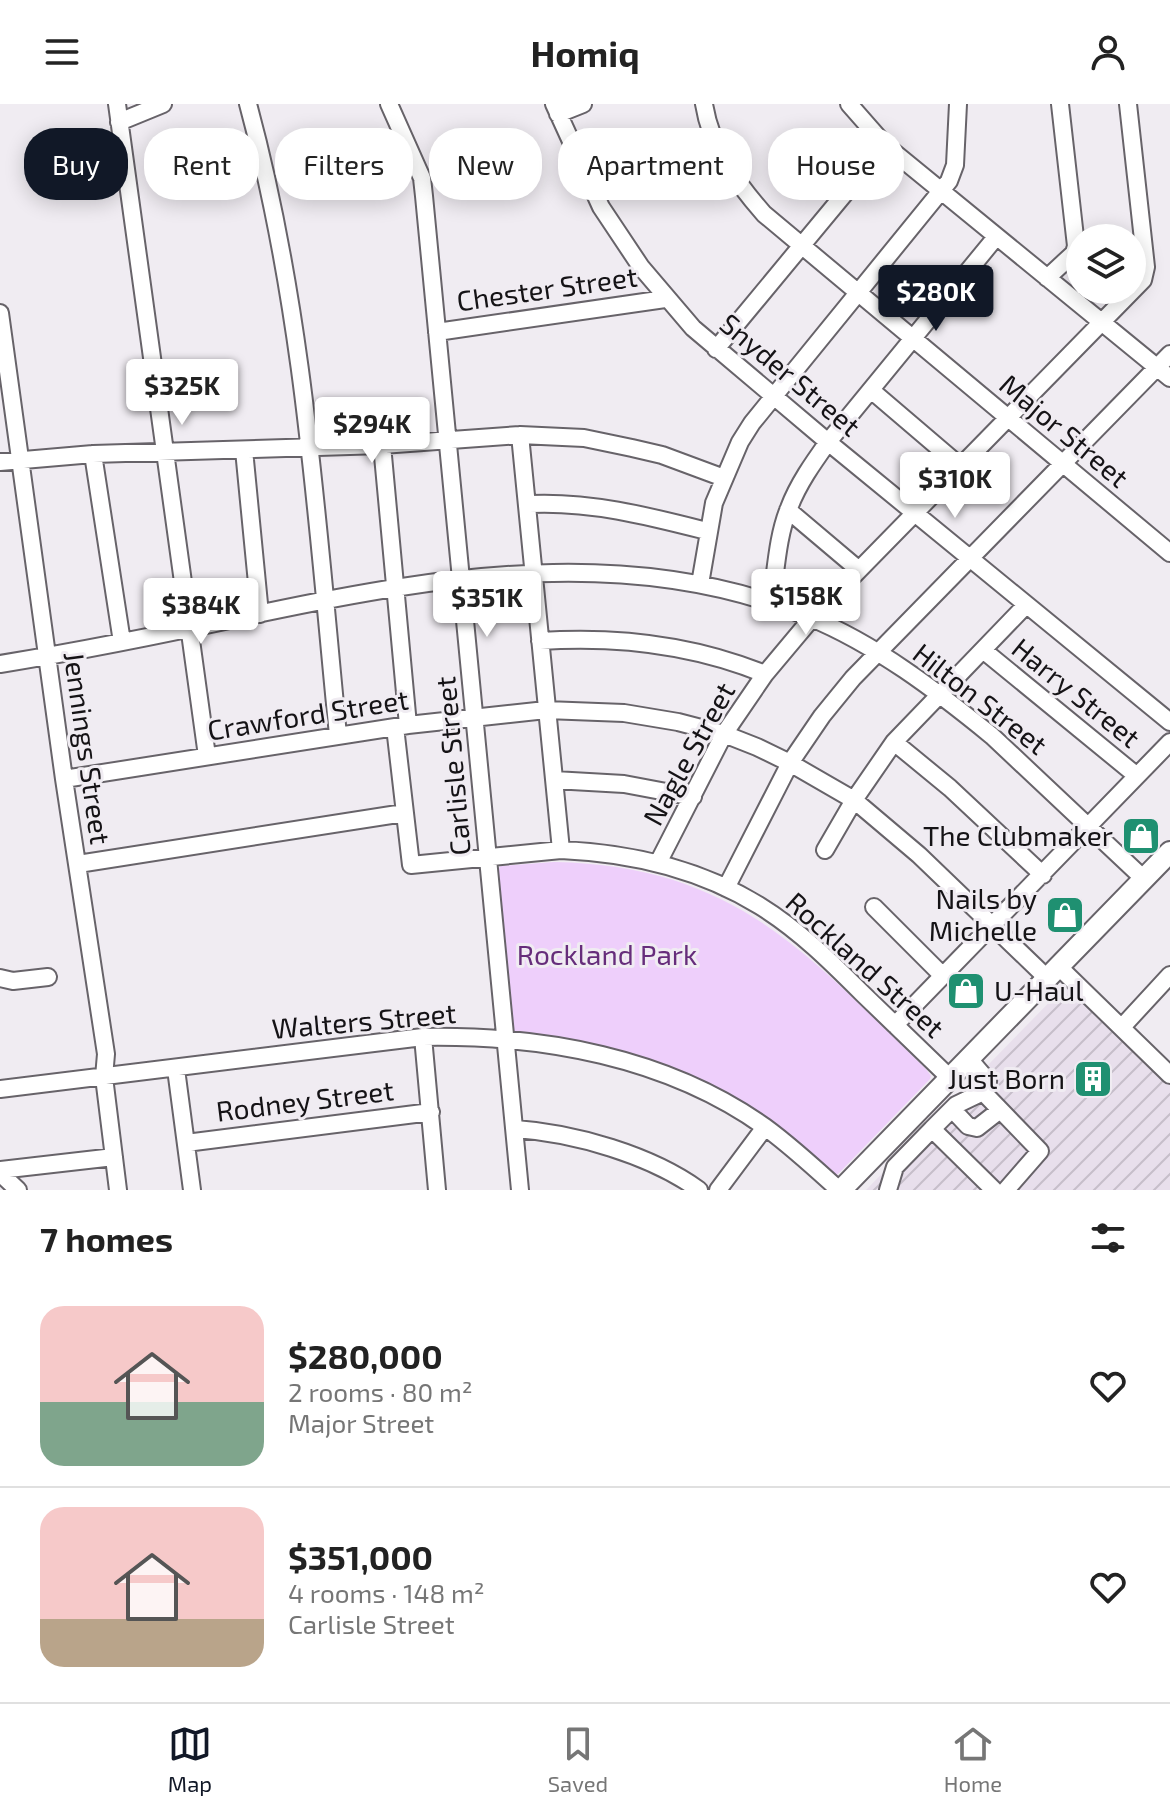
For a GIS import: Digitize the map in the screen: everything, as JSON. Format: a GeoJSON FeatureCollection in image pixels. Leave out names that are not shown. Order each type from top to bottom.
{"type":"FeatureCollection","features":[{"type":"Feature","properties":{"kind":"main road"},"geometry":{"type":"LineString","coordinates":[[840,1190],[1170,852]]}},
{"type":"Feature","properties":{"kind":"street"},"geometry":{"type":"LineString","coordinates":[[117,104],[207,756]]}},
{"type":"Feature","properties":{"kind":"street"},"geometry":{"type":"LineString","coordinates":[[119,122],[163,104]]}},
{"type":"Feature","properties":{"kind":"street"},"geometry":{"type":"LineString","coordinates":[[248,104],[278,228],[310,448],[338,735]]}},
{"type":"Feature","properties":{"kind":"street","name":"Carlisle Street"},"geometry":{"type":"LineString","coordinates":[[389,104],[422,178],[520,1190]]}},
{"type":"Feature","properties":{"kind":"street"},"geometry":{"type":"LineString","coordinates":[[556,109],[583,104]]}},
{"type":"Feature","properties":{"kind":"street","name":"Major Street"},"geometry":{"type":"LineString","coordinates":[[704,104],[716,144],[738,184],[764,214],[1170,553]]}},
{"type":"Feature","properties":{"kind":"street"},"geometry":{"type":"LineString","coordinates":[[849,104],[869,128]]}},
{"type":"Feature","properties":{"kind":"street"},"geometry":{"type":"LineString","coordinates":[[700,584],[707,531],[724,478],[746,432],[772,395],[949,181],[955,165],[958,104]]}},
{"type":"Feature","properties":{"kind":"street"},"geometry":{"type":"LineString","coordinates":[[1047,278],[1074,253],[1076,246],[1060,104]]}},
{"type":"Feature","properties":{"kind":"street","name":"Nagle Street"},"geometry":{"type":"LineString","coordinates":[[658,863],[724,734],[765,674],[812,618],[1090,331],[1139,286],[1146,267],[1128,104]]}},
{"type":"Feature","properties":{"kind":"street","name":"Snyder Street"},"geometry":{"type":"LineString","coordinates":[[556,109],[601,207],[665,299],[716,349],[1170,722]]}},
{"type":"Feature","properties":{"kind":"street"},"geometry":{"type":"LineString","coordinates":[[904,161],[1170,378]]}},
{"type":"Feature","properties":{"kind":"street"},"geometry":{"type":"LineString","coordinates":[[716,349],[840,200]]}},
{"type":"Feature","properties":{"kind":"street"},"geometry":{"type":"LineString","coordinates":[[771,603],[788,510],[806,475],[828,442],[996,237]]}},
{"type":"Feature","properties":{"kind":"street","name":"Chester Street"},"geometry":{"type":"LineString","coordinates":[[437,332],[665,299]]}},
{"type":"Feature","properties":{"kind":"street","name":"Jennings Street"},"geometry":{"type":"LineString","coordinates":[[0,313],[106,1059],[104,1077],[118,1190]]}},
{"type":"Feature","properties":{"kind":"street"},"geometry":{"type":"LineString","coordinates":[[726,888],[790,763],[829,707],[1170,354]]}},
{"type":"Feature","properties":{"kind":"street"},"geometry":{"type":"LineString","coordinates":[[871,390],[960,466]]}},
{"type":"Feature","properties":{"kind":"street"},"geometry":{"type":"LineString","coordinates":[[0,462],[93,454],[382,445],[520,435],[584,438],[632,448],[662,455],[724,478]]}},
{"type":"Feature","properties":{"kind":"street"},"geometry":{"type":"LineString","coordinates":[[520,435],[561,850]]}},
{"type":"Feature","properties":{"kind":"street"},"geometry":{"type":"LineString","coordinates":[[78,864],[404,813],[395,586],[382,445]]}},
{"type":"Feature","properties":{"kind":"street"},"geometry":{"type":"LineString","coordinates":[[244,450],[260,614]]}},
{"type":"Feature","properties":{"kind":"street"},"geometry":{"type":"LineString","coordinates":[[93,454],[122,642]]}},
{"type":"Feature","properties":{"kind":"street"},"geometry":{"type":"LineString","coordinates":[[529,504],[577,504],[604,508],[707,531]]}},
{"type":"Feature","properties":{"kind":"street"},"geometry":{"type":"LineString","coordinates":[[788,510],[859,570]]}},
{"type":"Feature","properties":{"kind":"street","name":"Hilton Street"},"geometry":{"type":"LineString","coordinates":[[0,664],[395,586],[534,573],[616,572],[700,584],[771,603],[812,618],[878,653],[992,736],[1144,879]]}},
{"type":"Feature","properties":{"kind":"street"},"geometry":{"type":"LineString","coordinates":[[825,850],[854,800],[894,742],[1026,605]]}},
{"type":"Feature","properties":{"kind":"street"},"geometry":{"type":"LineString","coordinates":[[540,641],[579,638],[639,642],[725,660],[765,674]]}},
{"type":"Feature","properties":{"kind":"street","name":"Harry Street"},"geometry":{"type":"LineString","coordinates":[[983,650],[1137,776]]}},
{"type":"Feature","properties":{"kind":"street","name":"Crawford Street"},"geometry":{"type":"LineString","coordinates":[[64,779],[338,735],[546,710],[624,713],[724,734],[790,763],[854,800],[919,855],[992,926],[1122,1027],[1170,1075]]}},
{"type":"Feature","properties":{"kind":"street"},"geometry":{"type":"LineString","coordinates":[[894,742],[950,788],[1043,875]]}},
{"type":"Feature","properties":{"kind":"street"},"geometry":{"type":"LineString","coordinates":[[895,1025],[1170,742]]}},
{"type":"Feature","properties":{"kind":"street"},"geometry":{"type":"LineString","coordinates":[[554,780],[624,784],[693,797]]}},
{"type":"Feature","properties":{"kind":"street","name":"Rockland Street"},"geometry":{"type":"LineString","coordinates":[[404,813],[411,865],[561,850],[658,863],[726,888],[793,929],[951,1079]]}},
{"type":"Feature","properties":{"kind":"street"},"geometry":{"type":"LineString","coordinates":[[874,907],[943,976]]}},
{"type":"Feature","properties":{"kind":"street"},"geometry":{"type":"LineString","coordinates":[[1122,1027],[1170,975]]}},
{"type":"Feature","properties":{"kind":"street"},"geometry":{"type":"LineString","coordinates":[[0,978],[13,981],[48,977]]}},
{"type":"Feature","properties":{"kind":"street"},"geometry":{"type":"LineString","coordinates":[[423,1037],[437,1190]]}},
{"type":"Feature","properties":{"kind":"street","name":"Walters Street"},"geometry":{"type":"LineString","coordinates":[[0,1089],[423,1037],[506,1041],[576,1049],[633,1063],[713,1096],[765,1127],[840,1190]]}},
{"type":"Feature","properties":{"kind":"street"},"geometry":{"type":"LineString","coordinates":[[888,1190],[895,1167],[952,1109],[983,1092],[988,1081],[970,1060]]}},
{"type":"Feature","properties":{"kind":"street"},"geometry":{"type":"LineString","coordinates":[[176,1069],[192,1190]]}},
{"type":"Feature","properties":{"kind":"street"},"geometry":{"type":"LineString","coordinates":[[983,1092],[1040,1151],[1006,1190]]}},
{"type":"Feature","properties":{"kind":"street"},"geometry":{"type":"LineString","coordinates":[[952,1109],[968,1126],[977,1128],[1000,1110]]}},
{"type":"Feature","properties":{"kind":"street","name":"Rodney Street"},"geometry":{"type":"LineString","coordinates":[[186,1143],[431,1112]]}},
{"type":"Feature","properties":{"kind":"street"},"geometry":{"type":"LineString","coordinates":[[718,1190],[765,1127]]}},
{"type":"Feature","properties":{"kind":"street"},"geometry":{"type":"LineString","coordinates":[[516,1129],[564,1136],[614,1151],[669,1172],[699,1190]]}},
{"type":"Feature","properties":{"kind":"street"},"geometry":{"type":"LineString","coordinates":[[932,1129],[994,1190]]}},
{"type":"Feature","properties":{"kind":"street"},"geometry":{"type":"LineString","coordinates":[[0,1171],[114,1157]]}},
{"type":"Feature","properties":{"kind":"street"},"geometry":{"type":"LineString","coordinates":[[0,1171],[18,1190]]}},
{"type":"Feature","properties":{"kind":"shaded area"},"geometry":{"type":"Polygon","coordinates":[[[1071,980],[1170,1076],[1170,1190],[866,1190],[1071,980]]]}},
{"type":"Feature","properties":{"kind":"green space","name":"Rockland Park"},"geometry":{"type":"Polygon","coordinates":[[[554,862],[617,867],[671,880],[719,898],[762,923],[803,953],[926,1069],[930,1079],[837,1175],[641,1058],[609,1047],[515,1033],[497,870],[501,866],[554,862]]]}},
{"type":"Feature","properties":{"kind":"place","name":"The Clubmaker"},"geometry":{"type":"Point","coordinates":[1141,836]}},
{"type":"Feature","properties":{"kind":"place","name":"Nails by Michelle"},"geometry":{"type":"Point","coordinates":[1065,915]}},
{"type":"Feature","properties":{"kind":"place","name":"U-Haul"},"geometry":{"type":"Point","coordinates":[966,991]}},
{"type":"Feature","properties":{"kind":"place","name":"Just Born"},"geometry":{"type":"Point","coordinates":[1093,1079]}}]}
